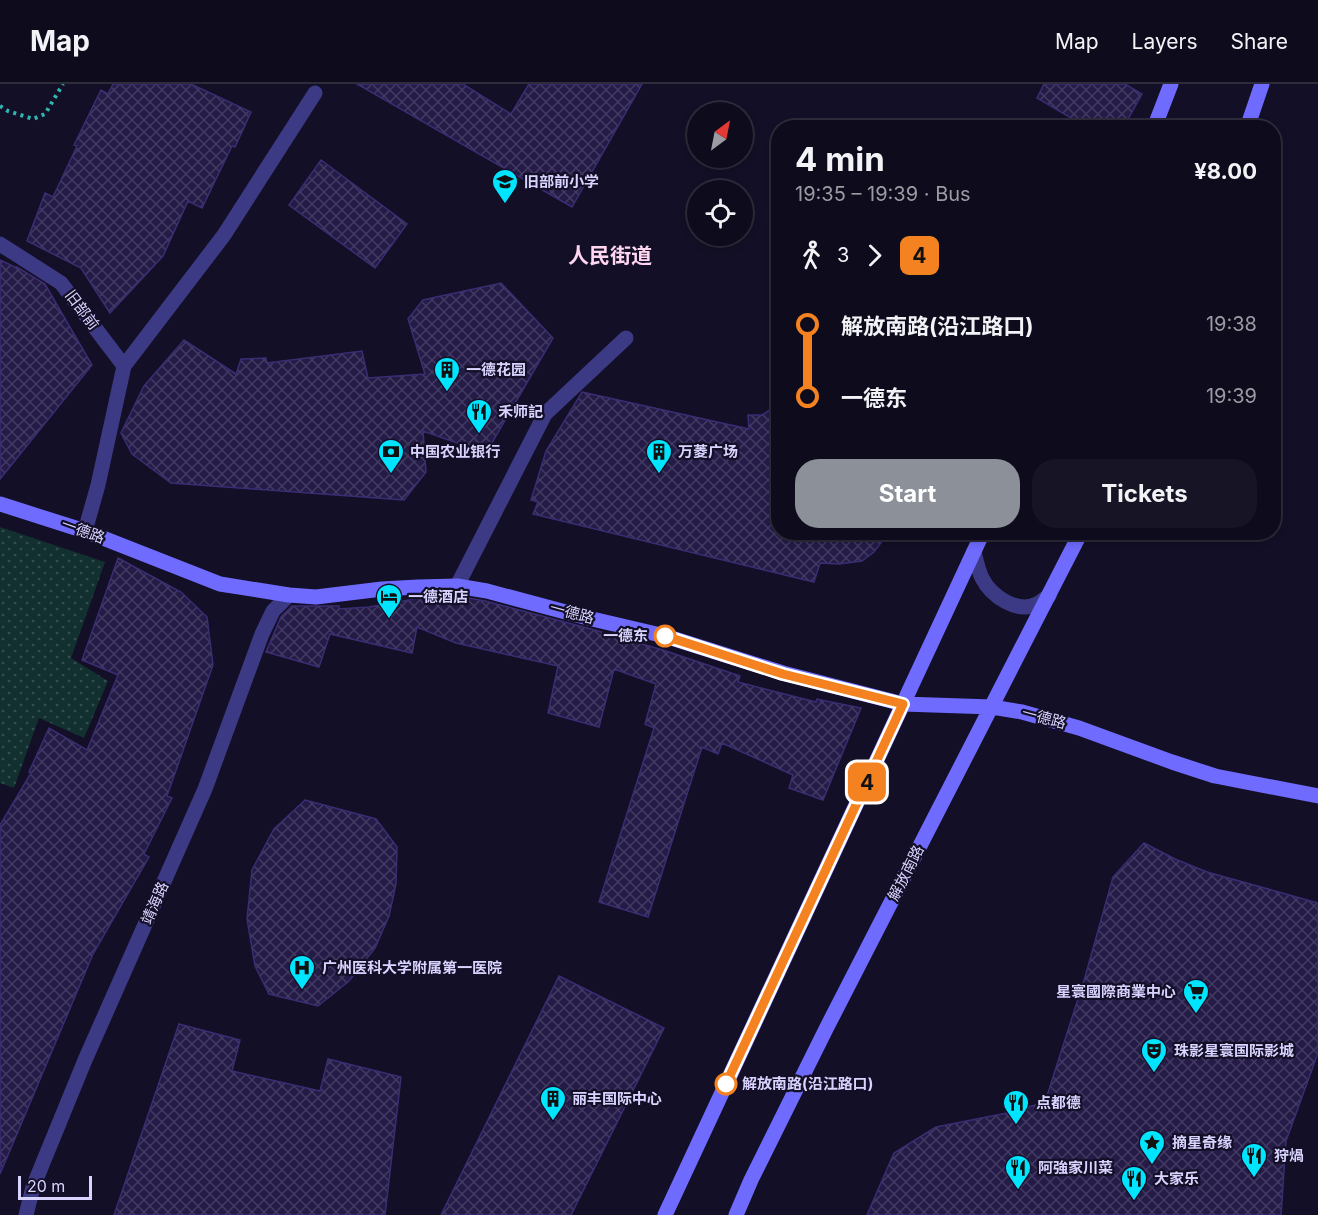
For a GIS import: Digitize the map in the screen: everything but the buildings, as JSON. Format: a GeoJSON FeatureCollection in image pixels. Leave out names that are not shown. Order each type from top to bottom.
{"type":"FeatureCollection","features":[{"type":"Feature","properties":{"kind":"main road"},"geometry":{"type":"LineString","coordinates":[[1157,120],[1171,84]]}},
{"type":"Feature","properties":{"kind":"main road"},"geometry":{"type":"LineString","coordinates":[[1250,120],[1262,84]]}},
{"type":"Feature","properties":{"kind":"main road","name":"一德路"},"geometry":{"type":"LineString","coordinates":[[0,504],[85,531],[220,584],[289,596],[316,597],[391,589],[457,586],[497,593],[665,636],[783,674],[903,704],[992,707],[1022,712],[1080,728],[1215,776],[1318,796]]}},
{"type":"Feature","properties":{"kind":"main road"},"geometry":{"type":"LineString","coordinates":[[665,1215],[979,540]]}},
{"type":"Feature","properties":{"kind":"main road","name":"解放南路"},"geometry":{"type":"LineString","coordinates":[[736,1215],[826,1029],[1077,540]]}},
{"type":"Feature","properties":{"kind":"street"},"geometry":{"type":"LineString","coordinates":[[85,531],[98,485],[124,366],[224,236],[315,93]]}},
{"type":"Feature","properties":{"kind":"street","name":"旧部前"},"geometry":{"type":"LineString","coordinates":[[0,244],[61,283],[124,366]]}},
{"type":"Feature","properties":{"kind":"street"},"geometry":{"type":"LineString","coordinates":[[457,586],[545,414],[626,338]]}},
{"type":"Feature","properties":{"kind":"street"},"geometry":{"type":"LineString","coordinates":[[974,551],[983,579],[992,592],[1004,601],[1022,607],[1036,605],[1049,596]]}},
{"type":"Feature","properties":{"kind":"street","name":"靖海路"},"geometry":{"type":"LineString","coordinates":[[26,1215],[33,1187],[85,1060],[206,789],[262,634],[273,611],[289,596]]}},
{"type":"Feature","properties":{"kind":"path"},"geometry":{"type":"LineString","coordinates":[[0,106],[33,119],[45,114],[63,84]]}},
{"type":"Feature","properties":{"kind":"green space"},"geometry":{"type":"Polygon","coordinates":[[[0,527],[105,562],[71,658],[108,681],[84,738],[39,718],[14,788],[0,783],[0,527]]]}},
{"type":"Feature","properties":{"kind":"bus line","name":"4"},"geometry":{"type":"LineString","coordinates":[[665,636],[783,674],[903,704],[726,1084]]}},
{"type":"Feature","properties":{"kind":"place","name":"旧部前小学"},"geometry":{"type":"Point","coordinates":[505,205]}},
{"type":"Feature","properties":{"kind":"place","name":"一德花园"},"geometry":{"type":"Point","coordinates":[447,393]}},
{"type":"Feature","properties":{"kind":"place","name":"禾师記"},"geometry":{"type":"Point","coordinates":[479,435]}},
{"type":"Feature","properties":{"kind":"place","name":"中国农业银行"},"geometry":{"type":"Point","coordinates":[391,475]}},
{"type":"Feature","properties":{"kind":"place","name":"万菱广场"},"geometry":{"type":"Point","coordinates":[659,475]}},
{"type":"Feature","properties":{"kind":"place","name":"一德酒店"},"geometry":{"type":"Point","coordinates":[389,620]}},
{"type":"Feature","properties":{"kind":"place","name":"一德东"},"geometry":{"type":"Point","coordinates":[665,636]}},
{"type":"Feature","properties":{"kind":"place","name":"广州医科大学附属第一医院"},"geometry":{"type":"Point","coordinates":[302,991]}},
{"type":"Feature","properties":{"kind":"place","name":"星寰國際商業中心"},"geometry":{"type":"Point","coordinates":[1196,1015]}},
{"type":"Feature","properties":{"kind":"place","name":"珠影星寰国际影城"},"geometry":{"type":"Point","coordinates":[1154,1074]}},
{"type":"Feature","properties":{"kind":"place","name":"解放南路(沿江路口)"},"geometry":{"type":"Point","coordinates":[726,1084]}},
{"type":"Feature","properties":{"kind":"place","name":"丽丰国际中心"},"geometry":{"type":"Point","coordinates":[553,1122]}},
{"type":"Feature","properties":{"kind":"place","name":"点都德"},"geometry":{"type":"Point","coordinates":[1016,1126]}},
{"type":"Feature","properties":{"kind":"place","name":"摘星奇缘"},"geometry":{"type":"Point","coordinates":[1152,1166]}},
{"type":"Feature","properties":{"kind":"place","name":"狩煱"},"geometry":{"type":"Point","coordinates":[1254,1179]}},
{"type":"Feature","properties":{"kind":"place","name":"阿強家川菜"},"geometry":{"type":"Point","coordinates":[1018,1191]}},
{"type":"Feature","properties":{"kind":"place","name":"大家乐"},"geometry":{"type":"Point","coordinates":[1134,1202]}},
{"type":"Feature","properties":{"kind":"district","name":"人民街道"},"geometry":{"type":"Point","coordinates":[610,256]}}]}
